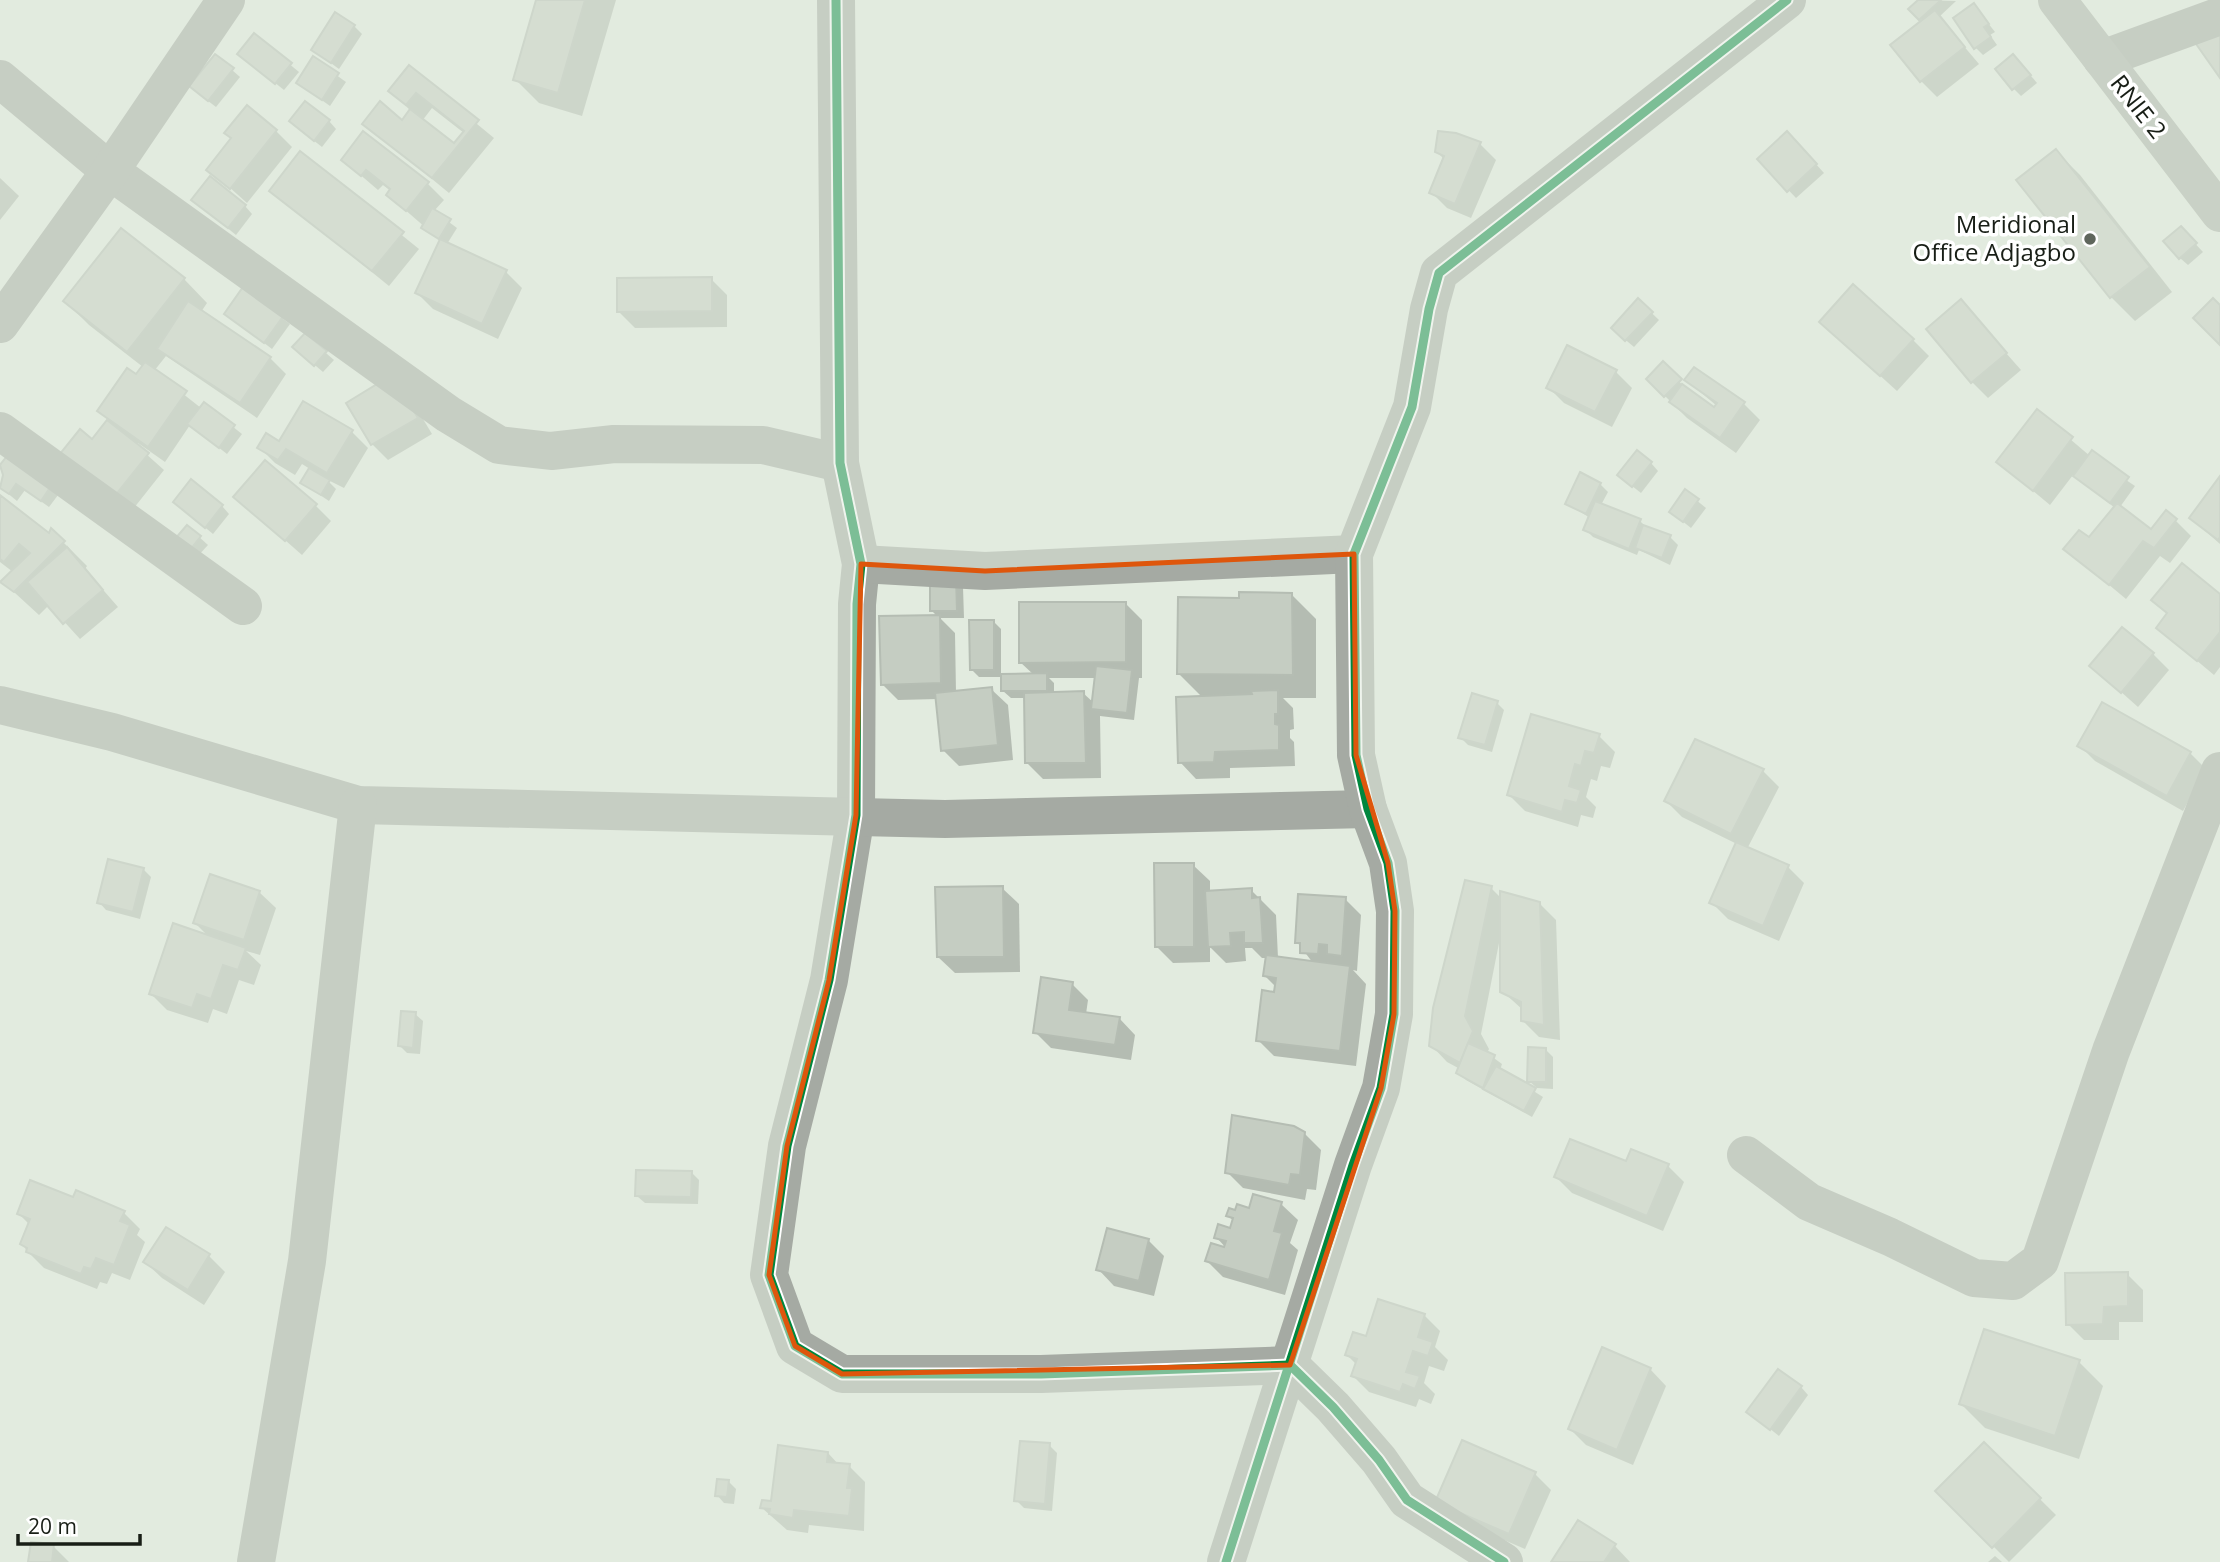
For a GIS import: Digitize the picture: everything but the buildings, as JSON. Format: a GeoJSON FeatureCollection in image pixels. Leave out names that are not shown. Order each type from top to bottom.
{"type":"FeatureCollection","features":[{"type":"Feature","properties":{"kind":"highway","name":"RNIE 2"},"geometry":{"type":"LineString","coordinates":[[2057,0],[2220,213]]}},
{"type":"Feature","properties":{"kind":"street"},"geometry":{"type":"LineString","coordinates":[[0,324],[110,171],[226,0]]}},
{"type":"Feature","properties":{"kind":"street"},"geometry":{"type":"LineString","coordinates":[[836,0],[840,463],[861,564],[857,604],[856,815],[829,980],[787,1146],[769,1275],[795,1346],[842,1374],[1041,1374],[1290,1365],[1334,1407],[1379,1460],[1407,1500],[1429,1517],[1504,1562]]}},
{"type":"Feature","properties":{"kind":"street"},"geometry":{"type":"LineString","coordinates":[[1226,1562],[1353,1164],[1381,1088],[1394,1014],[1395,911],[1388,863],[1368,809],[1356,755],[1354,554],[1412,407],[1429,309],[1440,273],[1787,0]]}},
{"type":"Feature","properties":{"kind":"street"},"geometry":{"type":"LineString","coordinates":[[2102,59],[2220,16]]}},
{"type":"Feature","properties":{"kind":"street"},"geometry":{"type":"LineString","coordinates":[[0,79],[110,171],[449,414],[499,445],[551,451],[614,444],[763,445],[840,463]]}},
{"type":"Feature","properties":{"kind":"street"},"geometry":{"type":"LineString","coordinates":[[0,431],[243,606]]}},
{"type":"Feature","properties":{"kind":"street"},"geometry":{"type":"LineString","coordinates":[[861,564],[985,571],[1354,554]]}},
{"type":"Feature","properties":{"kind":"street"},"geometry":{"type":"LineString","coordinates":[[0,705],[113,732],[358,805],[945,819],[1368,809]]}},
{"type":"Feature","properties":{"kind":"street"},"geometry":{"type":"LineString","coordinates":[[1746,1155],[1809,1202],[1974,1278],[2013,1281],[2040,1261],[2111,1051],[2220,771]]}},
{"type":"Feature","properties":{"kind":"street"},"geometry":{"type":"LineString","coordinates":[[256,1562],[307,1261],[358,805]]}},
{"type":"Feature","properties":{"kind":"highlighted area"},"geometry":{"type":"Polygon","coordinates":[[[1354,554],[1356,755],[1388,863],[1395,911],[1394,1014],[1381,1088],[1290,1365],[842,1374],[795,1346],[769,1275],[787,1146],[829,980],[856,815],[861,564],[985,571],[1354,554]]]}},
{"type":"Feature","properties":{"kind":"cycle path"},"geometry":{"type":"LineString","coordinates":[[836,0],[840,463],[861,564],[857,604],[856,815],[829,980],[787,1146],[769,1275],[795,1346],[842,1374],[1041,1374],[1290,1365],[1333,1407],[1379,1460],[1407,1500],[1504,1562]]}},
{"type":"Feature","properties":{"kind":"cycle path"},"geometry":{"type":"LineString","coordinates":[[1226,1562],[1353,1165],[1381,1088],[1394,1014],[1395,911],[1388,863],[1368,809],[1356,755],[1354,554],[1412,407],[1429,309],[1439,273],[1787,0]]}},
{"type":"Feature","properties":{"kind":"place","name":"Meridional Office Adjagbo"},"geometry":{"type":"Point","coordinates":[2090,239]}}]}
